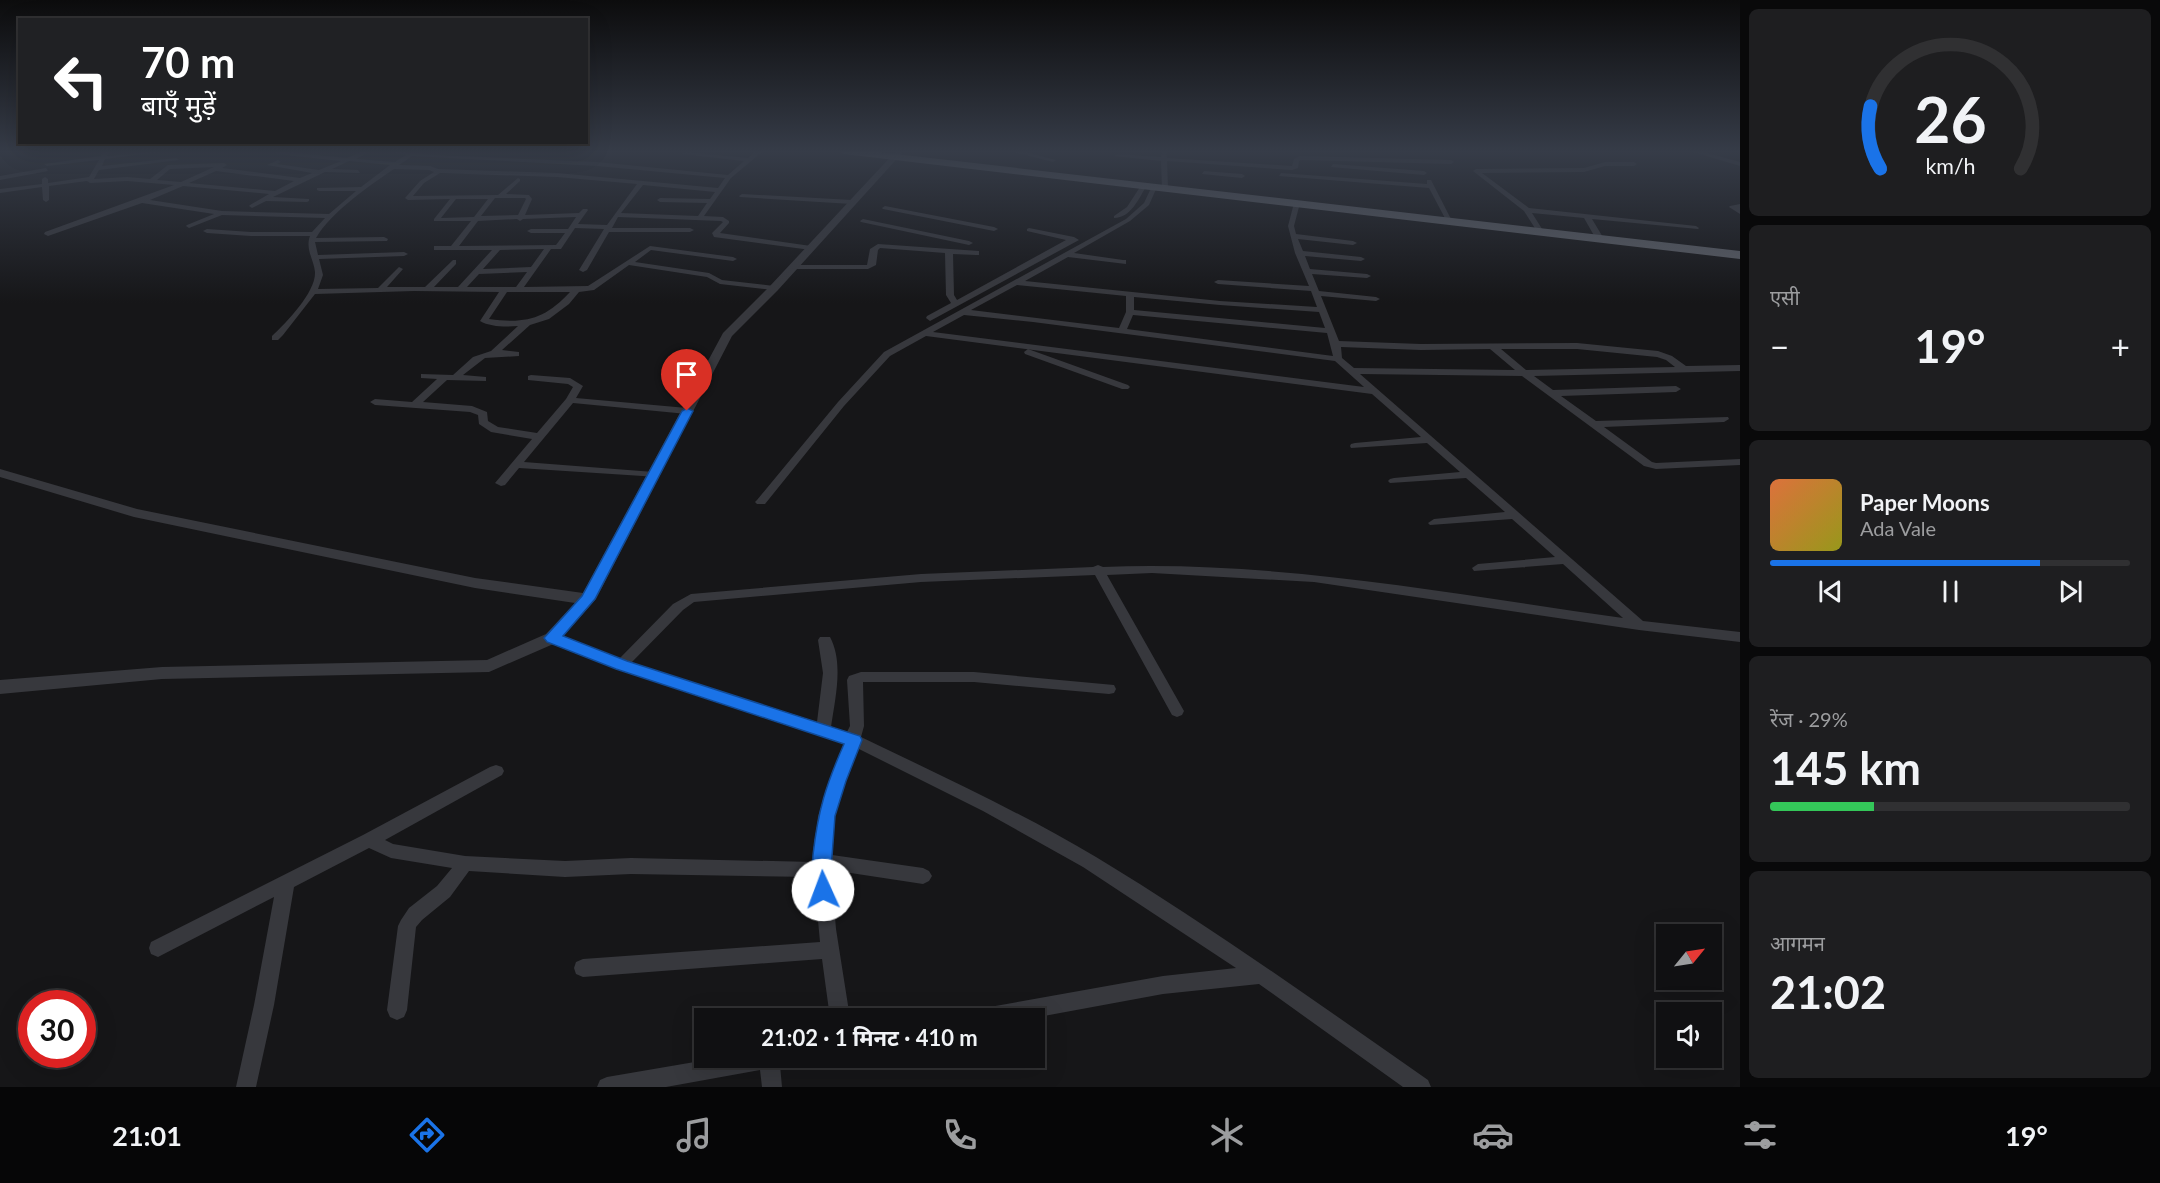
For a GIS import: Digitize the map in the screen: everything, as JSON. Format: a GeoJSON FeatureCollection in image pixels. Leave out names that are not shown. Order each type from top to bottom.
{"type":"FeatureCollection","features":[{"type":"Feature","properties":{"kind":"highway"},"geometry":{"type":"LineString","coordinates":[[1286,202],[1740,255]]}},
{"type":"Feature","properties":{"kind":"street"},"geometry":{"type":"LineString","coordinates":[[48,234],[139,202]]}},
{"type":"Feature","properties":{"kind":"street"},"geometry":{"type":"LineString","coordinates":[[146,202],[222,213],[331,216]]}},
{"type":"Feature","properties":{"kind":"street"},"geometry":{"type":"LineString","coordinates":[[252,206],[259,202]]}},
{"type":"Feature","properties":{"kind":"street"},"geometry":{"type":"LineString","coordinates":[[275,338],[293,322],[319,278],[314,237],[331,216],[348,202]]}},
{"type":"Feature","properties":{"kind":"street"},"geometry":{"type":"LineString","coordinates":[[437,248],[558,247],[584,212],[520,219],[436,220],[451,202]]}},
{"type":"Feature","properties":{"kind":"street"},"geometry":{"type":"LineString","coordinates":[[453,248],[492,202]]}},
{"type":"Feature","properties":{"kind":"street"},"geometry":{"type":"LineString","coordinates":[[520,219],[527,202]]}},
{"type":"Feature","properties":{"kind":"street"},"geometry":{"type":"LineString","coordinates":[[583,270],[626,202]]}},
{"type":"Feature","properties":{"kind":"street"},"geometry":{"type":"LineString","coordinates":[[701,216],[710,202]]}},
{"type":"Feature","properties":{"kind":"street"},"geometry":{"type":"LineString","coordinates":[[847,202],[852,202]]}},
{"type":"Feature","properties":{"kind":"street"},"geometry":{"type":"LineString","coordinates":[[0,687],[162,673],[489,666],[552,638],[588,599],[727,335],[794,267],[852,202]]}},
{"type":"Feature","properties":{"kind":"street"},"geometry":{"type":"LineString","coordinates":[[930,318],[958,308],[1014,282],[1140,212],[1148,202]]}},
{"type":"Feature","properties":{"kind":"street"},"geometry":{"type":"LineString","coordinates":[[1440,202],[1449,221]]}},
{"type":"Feature","properties":{"kind":"street"},"geometry":{"type":"LineString","coordinates":[[1516,202],[1527,210],[1540,232]]}},
{"type":"Feature","properties":{"kind":"street"},"geometry":{"type":"LineString","coordinates":[[1297,203],[1291,226],[1293,236],[1336,344],[1338,359]]}},
{"type":"Feature","properties":{"kind":"street"},"geometry":{"type":"LineString","coordinates":[[1740,206],[1732,207],[1740,212]]}},
{"type":"Feature","properties":{"kind":"street"},"geometry":{"type":"LineString","coordinates":[[885,208],[994,230]]}},
{"type":"Feature","properties":{"kind":"street"},"geometry":{"type":"LineString","coordinates":[[1527,210],[1696,228]]}},
{"type":"Feature","properties":{"kind":"street"},"geometry":{"type":"LineString","coordinates":[[189,226],[222,213]]}},
{"type":"Feature","properties":{"kind":"street"},"geometry":{"type":"LineString","coordinates":[[616,215],[701,216],[728,220],[716,233],[717,235],[811,248]]}},
{"type":"Feature","properties":{"kind":"street"},"geometry":{"type":"LineString","coordinates":[[904,232],[923,216]]}},
{"type":"Feature","properties":{"kind":"street"},"geometry":{"type":"LineString","coordinates":[[1587,217],[1600,239]]}},
{"type":"Feature","properties":{"kind":"street"},"geometry":{"type":"LineString","coordinates":[[863,221],[904,232],[969,243]]}},
{"type":"Feature","properties":{"kind":"street"},"geometry":{"type":"LineString","coordinates":[[531,231],[608,228],[690,230]]}},
{"type":"Feature","properties":{"kind":"street"},"geometry":{"type":"LineString","coordinates":[[1029,230],[1086,242]]}},
{"type":"Feature","properties":{"kind":"street"},"geometry":{"type":"LineString","coordinates":[[207,231],[384,239]]}},
{"type":"Feature","properties":{"kind":"street"},"geometry":{"type":"LineString","coordinates":[[1293,236],[1353,243]]}},
{"type":"Feature","properties":{"kind":"street"},"geometry":{"type":"LineString","coordinates":[[761,502],[875,364],[886,354],[1074,239]]}},
{"type":"Feature","properties":{"kind":"street"},"geometry":{"type":"LineString","coordinates":[[794,267],[868,267],[872,265],[874,249],[891,241]]}},
{"type":"Feature","properties":{"kind":"street"},"geometry":{"type":"LineString","coordinates":[[883,246],[976,253]]}},
{"type":"Feature","properties":{"kind":"street"},"geometry":{"type":"LineString","coordinates":[[460,290],[498,248]]}},
{"type":"Feature","properties":{"kind":"street"},"geometry":{"type":"LineString","coordinates":[[518,290],[549,248]]}},
{"type":"Feature","properties":{"kind":"street"},"geometry":{"type":"LineString","coordinates":[[311,292],[427,289],[576,291],[591,288],[652,248],[733,259]]}},
{"type":"Feature","properties":{"kind":"street"},"geometry":{"type":"LineString","coordinates":[[949,251],[950,295],[958,308]]}},
{"type":"Feature","properties":{"kind":"street"},"geometry":{"type":"LineString","coordinates":[[1299,253],[1361,259]]}},
{"type":"Feature","properties":{"kind":"street"},"geometry":{"type":"LineString","coordinates":[[316,257],[404,254]]}},
{"type":"Feature","properties":{"kind":"street"},"geometry":{"type":"LineString","coordinates":[[1065,254],[1123,262]]}},
{"type":"Feature","properties":{"kind":"street"},"geometry":{"type":"LineString","coordinates":[[427,289],[453,262]]}},
{"type":"Feature","properties":{"kind":"street"},"geometry":{"type":"LineString","coordinates":[[628,263],[709,275],[720,282],[774,288]]}},
{"type":"Feature","properties":{"kind":"street"},"geometry":{"type":"LineString","coordinates":[[380,290],[399,269]]}},
{"type":"Feature","properties":{"kind":"street"},"geometry":{"type":"LineString","coordinates":[[476,273],[533,269]]}},
{"type":"Feature","properties":{"kind":"street"},"geometry":{"type":"LineString","coordinates":[[1306,272],[1367,276]]}},
{"type":"Feature","properties":{"kind":"street"},"geometry":{"type":"LineString","coordinates":[[1014,282],[1322,310]]}},
{"type":"Feature","properties":{"kind":"street"},"geometry":{"type":"LineString","coordinates":[[1218,282],[1376,299]]}},
{"type":"Feature","properties":{"kind":"street"},"geometry":{"type":"LineString","coordinates":[[504,290],[484,321],[527,323],[540,321],[555,313],[576,291]]}},
{"type":"Feature","properties":{"kind":"street"},"geometry":{"type":"LineString","coordinates":[[1122,332],[1130,312],[1130,294]]}},
{"type":"Feature","properties":{"kind":"street"},"geometry":{"type":"LineString","coordinates":[[958,308],[1122,332],[1338,359],[1639,625]]}},
{"type":"Feature","properties":{"kind":"street"},"geometry":{"type":"LineString","coordinates":[[1130,312],[1331,331]]}},
{"type":"Feature","properties":{"kind":"street"},"geometry":{"type":"LineString","coordinates":[[495,352],[527,323]]}},
{"type":"Feature","properties":{"kind":"street"},"geometry":{"type":"LineString","coordinates":[[922,333],[1374,391]]}},
{"type":"Feature","properties":{"kind":"street"},"geometry":{"type":"LineString","coordinates":[[1336,344],[1577,346],[1658,354],[1685,370]]}},
{"type":"Feature","properties":{"kind":"street"},"geometry":{"type":"LineString","coordinates":[[1011,345],[1125,387]]}},
{"type":"Feature","properties":{"kind":"street"},"geometry":{"type":"LineString","coordinates":[[1493,347],[1524,373],[1641,460],[1656,466],[1738,464]]}},
{"type":"Feature","properties":{"kind":"street"},"geometry":{"type":"LineString","coordinates":[[414,405],[481,354],[495,352],[516,354]]}},
{"type":"Feature","properties":{"kind":"street"},"geometry":{"type":"LineString","coordinates":[[1351,370],[1524,373],[1740,369]]}},
{"type":"Feature","properties":{"kind":"street"},"geometry":{"type":"LineString","coordinates":[[424,376],[483,379]]}},
{"type":"Feature","properties":{"kind":"street"},"geometry":{"type":"LineString","coordinates":[[501,483],[577,390],[576,383],[531,378]]}},
{"type":"Feature","properties":{"kind":"street"},"geometry":{"type":"LineString","coordinates":[[1551,393],[1676,389]]}},
{"type":"Feature","properties":{"kind":"street"},"geometry":{"type":"LineString","coordinates":[[570,400],[687,411]]}},
{"type":"Feature","properties":{"kind":"street"},"geometry":{"type":"LineString","coordinates":[[375,402],[479,411],[483,414],[483,422],[486,426],[495,430],[540,437]]}},
{"type":"Feature","properties":{"kind":"street"},"geometry":{"type":"LineString","coordinates":[[1593,424],[1724,418]]}},
{"type":"Feature","properties":{"kind":"street"},"geometry":{"type":"LineString","coordinates":[[1354,446],[1427,440]]}},
{"type":"Feature","properties":{"kind":"street"},"geometry":{"type":"LineString","coordinates":[[517,465],[654,475]]}},
{"type":"Feature","properties":{"kind":"street"},"geometry":{"type":"LineString","coordinates":[[0,473],[134,513],[475,584],[588,599]]}},
{"type":"Feature","properties":{"kind":"street"},"geometry":{"type":"LineString","coordinates":[[1394,481],[1468,475]]}},
{"type":"Feature","properties":{"kind":"street"},"geometry":{"type":"LineString","coordinates":[[1434,523],[1513,515]]}},
{"type":"Feature","properties":{"kind":"street"},"geometry":{"type":"LineString","coordinates":[[1478,568],[1565,560]]}},
{"type":"Feature","properties":{"kind":"street"},"geometry":{"type":"LineString","coordinates":[[1098,569],[1177,711]]}},
{"type":"Feature","properties":{"kind":"street"},"geometry":{"type":"LineString","coordinates":[[621,665],[678,607],[691,598],[921,578],[1098,569],[1152,569],[1314,578],[1639,625],[1740,636]]}},
{"type":"Feature","properties":{"kind":"street"},"geometry":{"type":"LineString","coordinates":[[552,638],[621,665],[712,693],[773,716],[854,740],[989,806],[1089,862],[1262,975],[1421,1087]]}},
{"type":"Feature","properties":{"kind":"street"},"geometry":{"type":"LineString","coordinates":[[823,729],[831,679],[831,662],[825,640]]}},
{"type":"Feature","properties":{"kind":"street"},"geometry":{"type":"LineString","coordinates":[[839,1008],[830,950],[822,865],[826,816],[857,726],[854,680],[856,677],[913,675],[974,677],[1109,689]]}},
{"type":"Feature","properties":{"kind":"street"},"geometry":{"type":"LineString","coordinates":[[158,948],[369,840],[496,771]]}},
{"type":"Feature","properties":{"kind":"street"},"geometry":{"type":"LineString","coordinates":[[369,840],[391,851],[465,863],[565,869],[632,866],[822,865],[923,876]]}},
{"type":"Feature","properties":{"kind":"street"},"geometry":{"type":"LineString","coordinates":[[397,1010],[407,926],[411,917],[436,899],[454,880],[465,863]]}},
{"type":"Feature","properties":{"kind":"street"},"geometry":{"type":"LineString","coordinates":[[246,1087],[264,1005],[286,882]]}},
{"type":"Feature","properties":{"kind":"street"},"geometry":{"type":"LineString","coordinates":[[583,968],[830,950]]}},
{"type":"Feature","properties":{"kind":"street"},"geometry":{"type":"LineString","coordinates":[[1038,1008],[1163,985],[1262,975]]}},
{"type":"Feature","properties":{"kind":"street"},"geometry":{"type":"LineString","coordinates":[[607,1087],[714,1068]]}},
{"type":"Feature","properties":{"kind":"street"},"geometry":{"type":"LineString","coordinates":[[771,1068],[772,1087]]}},
{"type":"Feature","properties":{"kind":"route"},"geometry":{"type":"LineString","coordinates":[[687,411],[588,599],[552,638],[621,665],[712,693],[773,716],[854,740],[826,816],[822,870],[823,890]]}}]}
